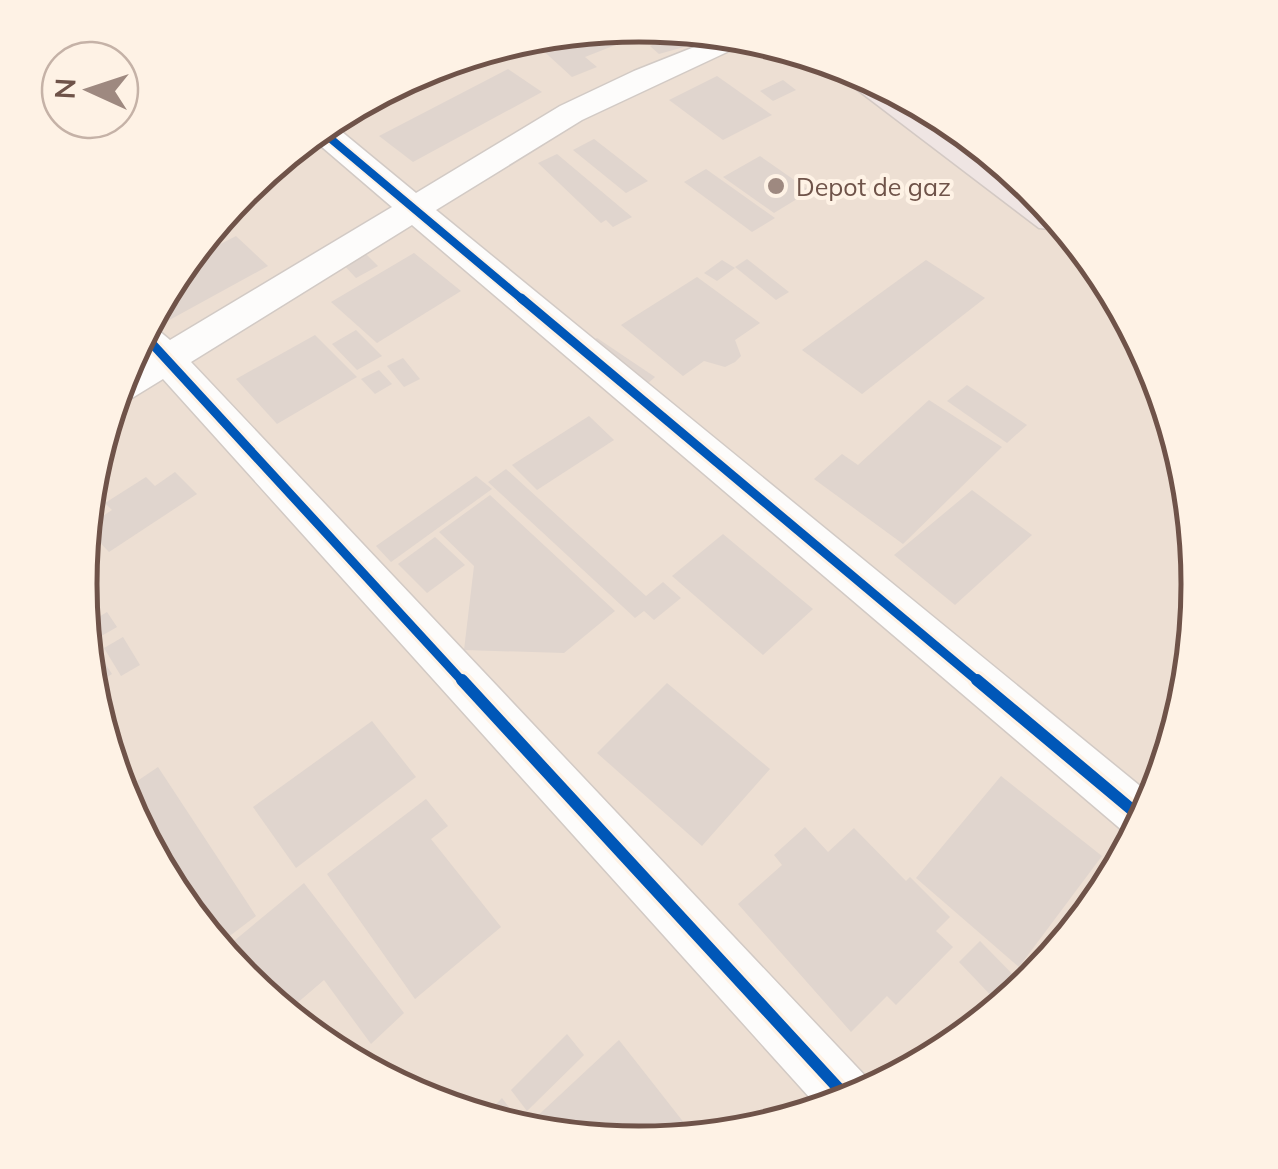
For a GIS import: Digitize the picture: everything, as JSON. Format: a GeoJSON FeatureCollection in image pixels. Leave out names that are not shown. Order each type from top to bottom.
{"type":"FeatureCollection","features":[{"type":"Feature","properties":{"kind":"street"},"geometry":{"type":"LineString","coordinates":[[716,48],[644,77],[571,113],[414,210],[156,348],[838,1088]]}},
{"type":"Feature","properties":{"kind":"street"},"geometry":{"type":"LineString","coordinates":[[331,139],[1132,809]]}},
{"type":"Feature","properties":{"kind":"shaded area"},"geometry":{"type":"Polygon","coordinates":[[[639,42],[745,53],[846,84],[879,98],[940,134],[1022,201],[1090,283],[1140,377],[1163,444],[1180,549],[1176,655],[1163,725],[1152,759],[1108,856],[1046,942],[969,1014],[879,1071],[779,1108],[674,1125],[568,1122],[465,1098],[368,1054],[282,992],[209,914],[188,886],[153,824],[115,725],[98,620],[98,549],[107,479],[138,377],[188,283],[256,201],[338,134],[399,98],[432,84],[533,53],[639,42]]]}},
{"type":"Feature","properties":{"kind":"building"},"geometry":{"type":"Polygon","coordinates":[[[657,43],[690,45],[659,54],[650,46],[657,43]]]}},
{"type":"Feature","properties":{"kind":"building"},"geometry":{"type":"Polygon","coordinates":[[[618,44],[585,57],[597,67],[572,77],[544,51],[618,44]]]}},
{"type":"Feature","properties":{"kind":"building"},"geometry":{"type":"Polygon","coordinates":[[[508,69],[542,92],[413,162],[379,136],[508,69]]]}},
{"type":"Feature","properties":{"kind":"building"},"geometry":{"type":"Polygon","coordinates":[[[717,76],[772,115],[723,140],[669,100],[717,76]]]}},
{"type":"Feature","properties":{"kind":"building"},"geometry":{"type":"Polygon","coordinates":[[[783,80],[796,90],[773,101],[760,91],[783,80]]]}},
{"type":"Feature","properties":{"kind":"building"},"geometry":{"type":"Polygon","coordinates":[[[594,139],[648,181],[626,193],[573,150],[594,139]]]}},
{"type":"Feature","properties":{"kind":"building"},"geometry":{"type":"Polygon","coordinates":[[[557,154],[632,217],[613,227],[606,220],[601,223],[538,163],[557,154]]]}},
{"type":"Feature","properties":{"kind":"building"},"geometry":{"type":"Polygon","coordinates":[[[760,156],[810,191],[774,213],[723,177],[760,156]]]}},
{"type":"Feature","properties":{"kind":"building"},"geometry":{"type":"Polygon","coordinates":[[[706,169],[775,218],[752,232],[684,182],[706,169]]]}},
{"type":"Feature","properties":{"kind":"building"},"geometry":{"type":"Polygon","coordinates":[[[236,236],[268,266],[165,322],[188,283],[216,246],[236,236]]]}},
{"type":"Feature","properties":{"kind":"building"},"geometry":{"type":"Polygon","coordinates":[[[363,251],[378,266],[356,278],[341,262],[363,251]]]}},
{"type":"Feature","properties":{"kind":"building"},"geometry":{"type":"Polygon","coordinates":[[[414,253],[461,291],[377,343],[331,302],[414,253]]]}},
{"type":"Feature","properties":{"kind":"building"},"geometry":{"type":"Polygon","coordinates":[[[747,259],[789,292],[776,300],[735,267],[747,259]]]}},
{"type":"Feature","properties":{"kind":"building"},"geometry":{"type":"Polygon","coordinates":[[[722,260],[735,268],[717,281],[704,273],[722,260]]]}},
{"type":"Feature","properties":{"kind":"building"},"geometry":{"type":"Polygon","coordinates":[[[926,260],[985,298],[862,394],[802,350],[926,260]]]}},
{"type":"Feature","properties":{"kind":"building"},"geometry":{"type":"Polygon","coordinates":[[[697,277],[760,323],[735,340],[741,356],[735,362],[725,367],[704,361],[683,376],[621,325],[697,277]]]}},
{"type":"Feature","properties":{"kind":"building"},"geometry":{"type":"Polygon","coordinates":[[[356,330],[382,356],[357,370],[332,344],[356,330]]]}},
{"type":"Feature","properties":{"kind":"building"},"geometry":{"type":"Polygon","coordinates":[[[315,335],[357,377],[277,424],[236,379],[315,335]]]}},
{"type":"Feature","properties":{"kind":"building"},"geometry":{"type":"Polygon","coordinates":[[[597,338],[655,377],[646,385],[586,346],[597,338]]]}},
{"type":"Feature","properties":{"kind":"building"},"geometry":{"type":"Polygon","coordinates":[[[403,358],[420,379],[404,387],[387,366],[403,358]]]}},
{"type":"Feature","properties":{"kind":"building"},"geometry":{"type":"Polygon","coordinates":[[[379,370],[392,384],[375,394],[361,379],[379,370]]]}},
{"type":"Feature","properties":{"kind":"building"},"geometry":{"type":"Polygon","coordinates":[[[967,385],[1027,425],[1007,443],[947,401],[967,385]]]}},
{"type":"Feature","properties":{"kind":"building"},"geometry":{"type":"Polygon","coordinates":[[[929,400],[1002,447],[903,544],[814,479],[842,454],[858,465],[929,400]]]}},
{"type":"Feature","properties":{"kind":"building"},"geometry":{"type":"Polygon","coordinates":[[[589,416],[614,440],[537,490],[512,465],[589,416]]]}},
{"type":"Feature","properties":{"kind":"building"},"geometry":{"type":"Polygon","coordinates":[[[506,469],[646,596],[663,582],[681,598],[654,620],[644,611],[635,618],[488,482],[506,469]]]}},
{"type":"Feature","properties":{"kind":"building"},"geometry":{"type":"Polygon","coordinates":[[[175,472],[197,494],[109,552],[99,541],[102,517],[112,510],[105,503],[146,477],[155,486],[175,472]]]}},
{"type":"Feature","properties":{"kind":"building"},"geometry":{"type":"Polygon","coordinates":[[[476,476],[492,489],[391,562],[376,546],[476,476]]]}},
{"type":"Feature","properties":{"kind":"building"},"geometry":{"type":"Polygon","coordinates":[[[972,490],[1032,535],[955,605],[894,555],[972,490]]]}},
{"type":"Feature","properties":{"kind":"building"},"geometry":{"type":"Polygon","coordinates":[[[490,495],[615,611],[564,653],[464,650],[474,566],[439,532],[490,495]]]}},
{"type":"Feature","properties":{"kind":"building"},"geometry":{"type":"Polygon","coordinates":[[[723,534],[813,609],[763,655],[672,576],[723,534]]]}},
{"type":"Feature","properties":{"kind":"building"},"geometry":{"type":"Polygon","coordinates":[[[435,537],[465,565],[427,593],[398,564],[435,537]]]}},
{"type":"Feature","properties":{"kind":"building"},"geometry":{"type":"Polygon","coordinates":[[[107,612],[117,627],[100,637],[98,617],[107,612]]]}},
{"type":"Feature","properties":{"kind":"building"},"geometry":{"type":"Polygon","coordinates":[[[123,637],[140,665],[121,676],[104,648],[123,637]]]}},
{"type":"Feature","properties":{"kind":"building"},"geometry":{"type":"Polygon","coordinates":[[[103,660],[112,674],[105,678],[103,660]]]}},
{"type":"Feature","properties":{"kind":"building"},"geometry":{"type":"Polygon","coordinates":[[[667,683],[770,769],[702,846],[597,753],[667,683]]]}},
{"type":"Feature","properties":{"kind":"building"},"geometry":{"type":"Polygon","coordinates":[[[372,721],[416,777],[296,868],[253,807],[372,721]]]}},
{"type":"Feature","properties":{"kind":"building"},"geometry":{"type":"Polygon","coordinates":[[[158,767],[256,916],[228,937],[188,886],[135,783],[158,767]]]}},
{"type":"Feature","properties":{"kind":"building"},"geometry":{"type":"Polygon","coordinates":[[[1001,776],[1102,856],[1019,967],[916,878],[1001,776]]]}},
{"type":"Feature","properties":{"kind":"building"},"geometry":{"type":"Polygon","coordinates":[[[426,799],[448,826],[431,839],[501,927],[415,999],[327,874],[426,799]]]}},
{"type":"Feature","properties":{"kind":"building"},"geometry":{"type":"Polygon","coordinates":[[[805,827],[828,852],[854,828],[906,881],[910,877],[950,917],[936,931],[953,947],[896,1005],[887,996],[851,1032],[738,904],[782,865],[774,855],[805,827]]]}},
{"type":"Feature","properties":{"kind":"building"},"geometry":{"type":"Polygon","coordinates":[[[304,883],[404,1013],[371,1044],[324,980],[296,1004],[232,942],[304,883]]]}},
{"type":"Feature","properties":{"kind":"building"},"geometry":{"type":"Polygon","coordinates":[[[980,941],[1014,976],[991,996],[959,962],[980,941]]]}},
{"type":"Feature","properties":{"kind":"building"},"geometry":{"type":"Polygon","coordinates":[[[567,1034],[584,1055],[527,1111],[511,1090],[567,1034]]]}},
{"type":"Feature","properties":{"kind":"building"},"geometry":{"type":"Polygon","coordinates":[[[619,1040],[685,1124],[604,1125],[537,1117],[619,1040]]]}},
{"type":"Feature","properties":{"kind":"building"},"geometry":{"type":"Polygon","coordinates":[[[502,1098],[512,1111],[499,1108],[494,1107],[502,1098]]]}},
{"type":"Feature","properties":{"kind":"cycle path"},"geometry":{"type":"LineString","coordinates":[[331,139],[1132,810]]}},
{"type":"Feature","properties":{"kind":"cycle path"},"geometry":{"type":"LineString","coordinates":[[153,345],[838,1088]]}},
{"type":"Feature","properties":{"kind":"place","name":"Depot de gaz"},"geometry":{"type":"Point","coordinates":[776,186]}}]}
